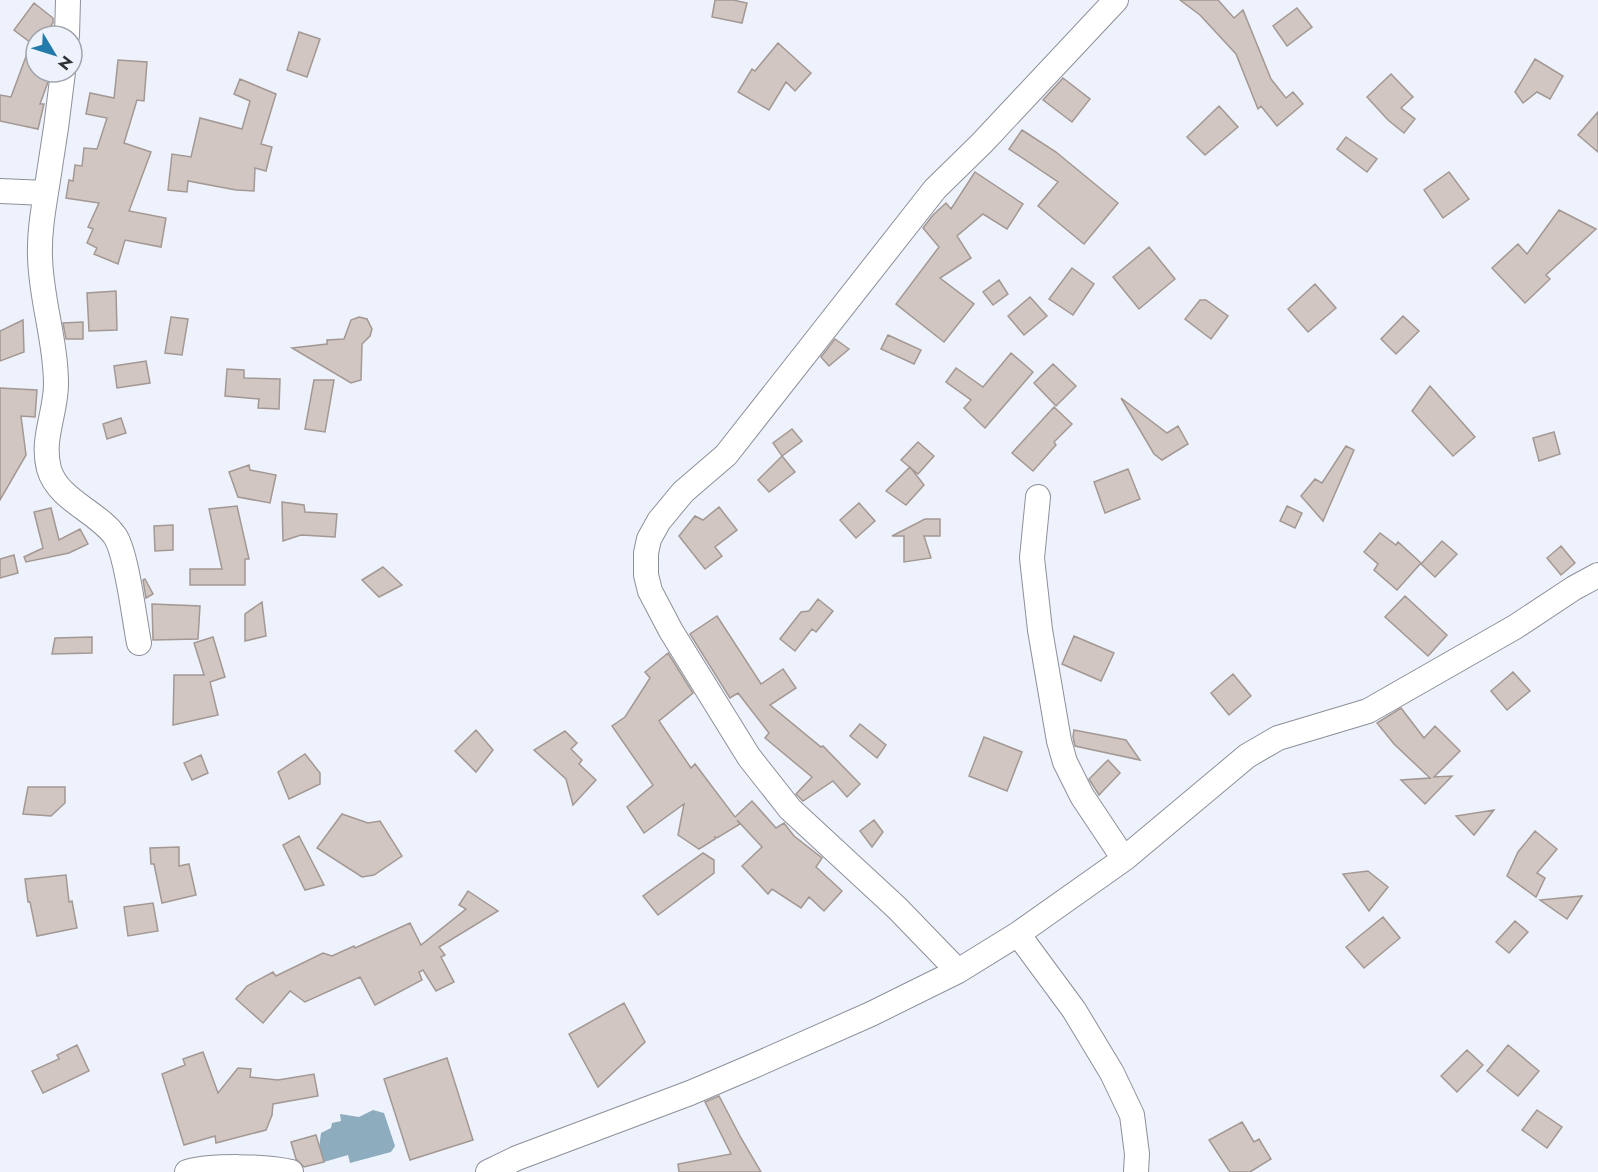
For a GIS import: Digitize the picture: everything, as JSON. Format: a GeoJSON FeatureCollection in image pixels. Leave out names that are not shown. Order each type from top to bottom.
{"type":"FeatureCollection","features":[{"type":"Feature","properties":{"kind":"street"},"geometry":{"type":"LineString","coordinates":[[67,24],[68,0]]}},
{"type":"Feature","properties":{"kind":"street"},"geometry":{"type":"LineString","coordinates":[[958,971],[897,908],[790,809],[749,758],[671,631],[650,591],[646,575],[646,553],[649,538],[659,521],[683,492],[726,455],[935,189],[982,143],[1116,0]]}},
{"type":"Feature","properties":{"kind":"street"},"geometry":{"type":"LineString","coordinates":[[61,84],[41,222],[40,257],[55,358],[56,386],[45,452],[50,472],[61,490],[107,527],[116,538],[122,553],[139,643]]}},
{"type":"Feature","properties":{"kind":"street"},"geometry":{"type":"LineString","coordinates":[[0,191],[46,193]]}},
{"type":"Feature","properties":{"kind":"street"},"geometry":{"type":"LineString","coordinates":[[1038,497],[1032,558],[1040,630],[1059,741],[1065,762],[1082,796],[1124,860]]}},
{"type":"Feature","properties":{"kind":"street"},"geometry":{"type":"LineString","coordinates":[[488,1172],[517,1158],[659,1105],[741,1071],[871,1014],[958,971],[1018,934],[1124,860],[1247,756],[1278,738],[1368,711],[1515,627],[1598,575]]}},
{"type":"Feature","properties":{"kind":"street"},"geometry":{"type":"LineString","coordinates":[[1018,934],[1074,1010],[1112,1073],[1132,1115],[1137,1154],[1136,1172]]}},
{"type":"Feature","properties":{"kind":"street"},"geometry":{"type":"LineString","coordinates":[[186,1172],[247,1167],[291,1172]]}},
{"type":"Feature","properties":{"kind":"water"},"geometry":{"type":"Polygon","coordinates":[[[373,1110],[384,1113],[395,1146],[391,1152],[350,1163],[348,1155],[317,1164],[321,1133],[331,1128],[332,1123],[341,1121],[340,1114],[359,1117],[373,1110]]]}},
{"type":"Feature","properties":{"kind":"building"},"geometry":{"type":"Polygon","coordinates":[[[715,0],[747,3],[742,23],[712,17],[715,0]]]}},
{"type":"Feature","properties":{"kind":"building"},"geometry":{"type":"Polygon","coordinates":[[[1180,0],[1218,0],[1234,18],[1243,10],[1271,79],[1286,98],[1293,92],[1303,104],[1277,126],[1261,106],[1258,109],[1236,54],[1200,15],[1180,0]]]}},
{"type":"Feature","properties":{"kind":"building"},"geometry":{"type":"Polygon","coordinates":[[[34,3],[53,18],[52,24],[24,24],[24,38],[14,30],[34,3]]]}},
{"type":"Feature","properties":{"kind":"building"},"geometry":{"type":"Polygon","coordinates":[[[1297,8],[1312,27],[1287,46],[1273,26],[1297,8]]]}},
{"type":"Feature","properties":{"kind":"building"},"geometry":{"type":"Polygon","coordinates":[[[299,32],[320,39],[307,77],[287,70],[299,32]]]}},
{"type":"Feature","properties":{"kind":"building"},"geometry":{"type":"Polygon","coordinates":[[[778,43],[811,73],[795,91],[786,82],[769,110],[738,92],[752,69],[755,71],[778,43]]]}},
{"type":"Feature","properties":{"kind":"building"},"geometry":{"type":"Polygon","coordinates":[[[1535,59],[1563,76],[1550,99],[1537,92],[1523,103],[1515,92],[1535,59]]]}},
{"type":"Feature","properties":{"kind":"building"},"geometry":{"type":"Polygon","coordinates":[[[118,60],[147,62],[144,101],[137,100],[124,143],[151,152],[129,211],[166,218],[161,247],[125,240],[118,264],[94,254],[97,248],[87,243],[93,229],[88,227],[99,203],[66,198],[69,180],[73,181],[75,165],[82,166],[84,148],[97,149],[107,118],[86,114],[90,93],[114,98],[118,60]]]}},
{"type":"Feature","properties":{"kind":"building"},"geometry":{"type":"Polygon","coordinates":[[[24,62],[24,84],[47,84],[40,104],[44,104],[38,129],[0,121],[0,95],[11,97],[24,62]]]}},
{"type":"Feature","properties":{"kind":"building"},"geometry":{"type":"Polygon","coordinates":[[[1391,74],[1413,97],[1401,108],[1415,119],[1404,133],[1388,120],[1367,97],[1391,74]]]}},
{"type":"Feature","properties":{"kind":"building"},"geometry":{"type":"Polygon","coordinates":[[[1063,78],[1090,99],[1072,122],[1043,100],[1063,78]]]}},
{"type":"Feature","properties":{"kind":"building"},"geometry":{"type":"Polygon","coordinates":[[[240,79],[276,94],[261,144],[272,147],[266,171],[255,168],[254,191],[188,181],[187,192],[168,190],[172,154],[191,157],[200,118],[242,129],[250,101],[234,94],[240,79]]]}},
{"type":"Feature","properties":{"kind":"building"},"geometry":{"type":"Polygon","coordinates":[[[1219,106],[1238,127],[1205,155],[1187,137],[1219,106]]]}},
{"type":"Feature","properties":{"kind":"building"},"geometry":{"type":"Polygon","coordinates":[[[1598,112],[1598,152],[1578,135],[1598,112]]]}},
{"type":"Feature","properties":{"kind":"building"},"geometry":{"type":"Polygon","coordinates":[[[1022,130],[1056,152],[1118,203],[1084,244],[1038,206],[1058,182],[1009,149],[1022,130]]]}},
{"type":"Feature","properties":{"kind":"building"},"geometry":{"type":"Polygon","coordinates":[[[1346,137],[1377,159],[1367,172],[1337,149],[1346,137]]]}},
{"type":"Feature","properties":{"kind":"building"},"geometry":{"type":"Polygon","coordinates":[[[975,172],[1023,204],[1007,229],[983,214],[957,236],[971,258],[940,278],[974,304],[944,342],[896,304],[939,247],[923,228],[946,203],[951,209],[975,172]]]}},
{"type":"Feature","properties":{"kind":"building"},"geometry":{"type":"Polygon","coordinates":[[[1449,172],[1469,199],[1443,218],[1424,190],[1449,172]]]}},
{"type":"Feature","properties":{"kind":"building"},"geometry":{"type":"Polygon","coordinates":[[[1559,210],[1596,229],[1546,275],[1550,279],[1525,303],[1492,268],[1518,244],[1527,254],[1559,210]]]}},
{"type":"Feature","properties":{"kind":"building"},"geometry":{"type":"Polygon","coordinates":[[[1149,247],[1175,279],[1139,309],[1113,277],[1149,247]]]}},
{"type":"Feature","properties":{"kind":"building"},"geometry":{"type":"Polygon","coordinates":[[[1072,268],[1094,284],[1073,315],[1049,299],[1072,268]]]}},
{"type":"Feature","properties":{"kind":"building"},"geometry":{"type":"Polygon","coordinates":[[[999,280],[1008,294],[993,305],[983,292],[999,280]]]}},
{"type":"Feature","properties":{"kind":"building"},"geometry":{"type":"Polygon","coordinates":[[[1315,284],[1336,308],[1308,332],[1288,309],[1315,284]]]}},
{"type":"Feature","properties":{"kind":"building"},"geometry":{"type":"Polygon","coordinates":[[[116,291],[117,330],[89,331],[87,293],[116,291]]]}},
{"type":"Feature","properties":{"kind":"building"},"geometry":{"type":"Polygon","coordinates":[[[1030,297],[1047,316],[1024,335],[1008,316],[1030,297]]]}},
{"type":"Feature","properties":{"kind":"building"},"geometry":{"type":"Polygon","coordinates":[[[1200,300],[1206,300],[1228,316],[1211,339],[1185,319],[1200,300]]]}},
{"type":"Feature","properties":{"kind":"building"},"geometry":{"type":"Polygon","coordinates":[[[1403,316],[1419,331],[1396,354],[1381,339],[1403,316]]]}},
{"type":"Feature","properties":{"kind":"building"},"geometry":{"type":"Polygon","coordinates":[[[171,317],[188,319],[182,355],[165,353],[171,317]]]}},
{"type":"Feature","properties":{"kind":"building"},"geometry":{"type":"Polygon","coordinates":[[[359,317],[367,319],[372,329],[370,336],[362,344],[361,380],[351,383],[292,348],[327,344],[327,340],[344,339],[351,320],[359,317]]]}},
{"type":"Feature","properties":{"kind":"building"},"geometry":{"type":"Polygon","coordinates":[[[23,320],[24,352],[0,361],[0,331],[23,320]]]}},
{"type":"Feature","properties":{"kind":"building"},"geometry":{"type":"Polygon","coordinates":[[[83,322],[83,339],[66,339],[63,323],[83,322]]]}},
{"type":"Feature","properties":{"kind":"building"},"geometry":{"type":"Polygon","coordinates":[[[888,335],[921,350],[914,364],[881,349],[888,335]]]}},
{"type":"Feature","properties":{"kind":"building"},"geometry":{"type":"Polygon","coordinates":[[[835,339],[849,349],[829,366],[821,357],[835,339]]]}},
{"type":"Feature","properties":{"kind":"building"},"geometry":{"type":"Polygon","coordinates":[[[1011,353],[1033,372],[985,428],[964,408],[971,400],[946,382],[956,368],[983,387],[1011,353]]]}},
{"type":"Feature","properties":{"kind":"building"},"geometry":{"type":"Polygon","coordinates":[[[146,361],[150,383],[117,388],[114,366],[146,361]]]}},
{"type":"Feature","properties":{"kind":"building"},"geometry":{"type":"Polygon","coordinates":[[[1053,364],[1076,386],[1056,406],[1034,383],[1053,364]]]}},
{"type":"Feature","properties":{"kind":"building"},"geometry":{"type":"Polygon","coordinates":[[[227,369],[244,370],[244,378],[280,379],[279,409],[258,408],[259,399],[225,396],[227,369]]]}},
{"type":"Feature","properties":{"kind":"building"},"geometry":{"type":"Polygon","coordinates":[[[314,380],[334,380],[325,432],[305,429],[314,380]]]}},
{"type":"Feature","properties":{"kind":"building"},"geometry":{"type":"Polygon","coordinates":[[[1430,386],[1475,437],[1453,456],[1412,411],[1430,386]]]}},
{"type":"Feature","properties":{"kind":"building"},"geometry":{"type":"Polygon","coordinates":[[[0,388],[37,390],[35,417],[21,416],[26,455],[0,500],[0,388]]]}},
{"type":"Feature","properties":{"kind":"building"},"geometry":{"type":"Polygon","coordinates":[[[1121,398],[1167,433],[1178,426],[1188,444],[1162,460],[1154,454],[1121,398]]]}},
{"type":"Feature","properties":{"kind":"building"},"geometry":{"type":"Polygon","coordinates":[[[1054,407],[1072,424],[1054,442],[1056,445],[1033,471],[1012,453],[1054,407]]]}},
{"type":"Feature","properties":{"kind":"building"},"geometry":{"type":"Polygon","coordinates":[[[121,418],[126,433],[107,439],[103,424],[121,418]]]}},
{"type":"Feature","properties":{"kind":"building"},"geometry":{"type":"Polygon","coordinates":[[[792,429],[802,441],[782,456],[773,443],[792,429]]]}},
{"type":"Feature","properties":{"kind":"building"},"geometry":{"type":"Polygon","coordinates":[[[1554,432],[1560,454],[1539,461],[1533,438],[1554,432]]]}},
{"type":"Feature","properties":{"kind":"building"},"geometry":{"type":"Polygon","coordinates":[[[918,442],[934,456],[918,474],[901,460],[918,442]]]}},
{"type":"Feature","properties":{"kind":"building"},"geometry":{"type":"Polygon","coordinates":[[[1346,446],[1354,450],[1323,521],[1301,496],[1315,479],[1322,483],[1346,446]]]}},
{"type":"Feature","properties":{"kind":"building"},"geometry":{"type":"Polygon","coordinates":[[[782,456],[795,472],[769,492],[758,480],[782,456]]]}},
{"type":"Feature","properties":{"kind":"building"},"geometry":{"type":"Polygon","coordinates":[[[249,465],[250,470],[276,475],[270,503],[238,497],[229,472],[249,465]]]}},
{"type":"Feature","properties":{"kind":"building"},"geometry":{"type":"Polygon","coordinates":[[[910,467],[924,485],[906,505],[886,491],[910,467]]]}},
{"type":"Feature","properties":{"kind":"building"},"geometry":{"type":"Polygon","coordinates":[[[1128,469],[1140,499],[1105,513],[1094,482],[1128,469]]]}},
{"type":"Feature","properties":{"kind":"building"},"geometry":{"type":"Polygon","coordinates":[[[282,502],[304,505],[305,512],[337,514],[335,537],[301,535],[283,541],[282,502]]]}},
{"type":"Feature","properties":{"kind":"building"},"geometry":{"type":"Polygon","coordinates":[[[859,503],[875,521],[856,538],[840,520],[859,503]]]}},
{"type":"Feature","properties":{"kind":"building"},"geometry":{"type":"Polygon","coordinates":[[[237,506],[249,559],[245,559],[245,585],[190,585],[190,569],[222,569],[209,509],[237,506]]]}},
{"type":"Feature","properties":{"kind":"building"},"geometry":{"type":"Polygon","coordinates":[[[1287,506],[1302,513],[1295,528],[1280,521],[1287,506]]]}},
{"type":"Feature","properties":{"kind":"building"},"geometry":{"type":"Polygon","coordinates":[[[719,507],[737,530],[715,547],[722,556],[705,569],[679,536],[695,516],[703,520],[719,507]]]}},
{"type":"Feature","properties":{"kind":"building"},"geometry":{"type":"Polygon","coordinates":[[[51,508],[59,540],[80,529],[88,544],[69,553],[26,562],[24,557],[43,548],[34,512],[51,508]]]}},
{"type":"Feature","properties":{"kind":"building"},"geometry":{"type":"Polygon","coordinates":[[[925,519],[940,519],[940,536],[924,536],[931,558],[904,562],[904,536],[892,536],[925,519]]]}},
{"type":"Feature","properties":{"kind":"building"},"geometry":{"type":"Polygon","coordinates":[[[173,525],[173,550],[155,551],[154,526],[173,525]]]}},
{"type":"Feature","properties":{"kind":"building"},"geometry":{"type":"Polygon","coordinates":[[[1380,533],[1396,545],[1398,542],[1421,563],[1397,590],[1374,570],[1378,564],[1364,552],[1380,533]]]}},
{"type":"Feature","properties":{"kind":"building"},"geometry":{"type":"Polygon","coordinates":[[[1442,541],[1457,554],[1435,577],[1421,564],[1442,541]]]}},
{"type":"Feature","properties":{"kind":"building"},"geometry":{"type":"Polygon","coordinates":[[[1561,546],[1575,563],[1561,575],[1547,558],[1561,546]]]}},
{"type":"Feature","properties":{"kind":"building"},"geometry":{"type":"Polygon","coordinates":[[[14,555],[18,573],[0,578],[0,559],[14,555]]]}},
{"type":"Feature","properties":{"kind":"building"},"geometry":{"type":"Polygon","coordinates":[[[383,567],[402,585],[379,597],[362,580],[383,567]]]}},
{"type":"Feature","properties":{"kind":"building"},"geometry":{"type":"Polygon","coordinates":[[[145,579],[153,594],[146,598],[143,580],[145,579]]]}},
{"type":"Feature","properties":{"kind":"building"},"geometry":{"type":"Polygon","coordinates":[[[1405,596],[1447,635],[1428,656],[1385,617],[1405,596]]]}},
{"type":"Feature","properties":{"kind":"building"},"geometry":{"type":"Polygon","coordinates":[[[818,599],[833,611],[816,632],[812,629],[795,651],[780,639],[801,612],[809,611],[818,599]]]}},
{"type":"Feature","properties":{"kind":"building"},"geometry":{"type":"Polygon","coordinates":[[[262,602],[266,636],[245,641],[245,614],[262,602]]]}},
{"type":"Feature","properties":{"kind":"building"},"geometry":{"type":"Polygon","coordinates":[[[152,604],[200,606],[198,639],[153,640],[152,604]]]}},
{"type":"Feature","properties":{"kind":"building"},"geometry":{"type":"Polygon","coordinates":[[[717,616],[761,684],[783,669],[796,688],[770,705],[821,747],[823,746],[860,784],[847,797],[833,781],[803,801],[796,794],[812,777],[765,738],[769,733],[738,693],[730,698],[690,634],[717,616]]]}},
{"type":"Feature","properties":{"kind":"building"},"geometry":{"type":"Polygon","coordinates":[[[1074,636],[1114,653],[1101,681],[1062,664],[1074,636]]]}},
{"type":"Feature","properties":{"kind":"building"},"geometry":{"type":"Polygon","coordinates":[[[92,637],[92,653],[52,654],[55,638],[92,637]]]}},
{"type":"Feature","properties":{"kind":"building"},"geometry":{"type":"Polygon","coordinates":[[[213,637],[225,677],[210,682],[218,715],[173,725],[174,675],[204,675],[194,643],[213,637]]]}},
{"type":"Feature","properties":{"kind":"building"},"geometry":{"type":"Polygon","coordinates":[[[668,653],[693,693],[659,721],[691,768],[695,764],[735,817],[752,801],[776,828],[784,823],[794,836],[822,858],[816,867],[842,891],[824,911],[809,897],[801,908],[772,889],[768,894],[742,866],[762,847],[737,820],[740,824],[717,838],[715,837],[699,849],[678,835],[684,804],[644,833],[627,807],[653,785],[612,726],[625,717],[650,678],[645,672],[668,653]]]}},
{"type":"Feature","properties":{"kind":"building"},"geometry":{"type":"Polygon","coordinates":[[[1513,672],[1530,691],[1507,710],[1491,691],[1513,672]]]}},
{"type":"Feature","properties":{"kind":"building"},"geometry":{"type":"Polygon","coordinates":[[[1233,674],[1251,696],[1229,715],[1211,693],[1233,674]]]}},
{"type":"Feature","properties":{"kind":"building"},"geometry":{"type":"Polygon","coordinates":[[[1401,708],[1424,738],[1435,726],[1460,751],[1434,777],[1452,776],[1425,804],[1401,780],[1430,778],[1394,744],[1377,723],[1401,708]]]}},
{"type":"Feature","properties":{"kind":"building"},"geometry":{"type":"Polygon","coordinates":[[[860,724],[886,745],[877,758],[850,736],[860,724]]]}},
{"type":"Feature","properties":{"kind":"building"},"geometry":{"type":"Polygon","coordinates":[[[476,730],[493,750],[476,772],[455,751],[476,730]]]}},
{"type":"Feature","properties":{"kind":"building"},"geometry":{"type":"Polygon","coordinates":[[[1074,730],[1126,740],[1140,760],[1075,746],[1074,730]]]}},
{"type":"Feature","properties":{"kind":"building"},"geometry":{"type":"Polygon","coordinates":[[[565,731],[577,743],[571,749],[582,760],[579,764],[596,780],[573,805],[566,779],[534,750],[565,731]]]}},
{"type":"Feature","properties":{"kind":"building"},"geometry":{"type":"Polygon","coordinates":[[[984,737],[1022,752],[1007,791],[969,776],[984,737]]]}},
{"type":"Feature","properties":{"kind":"building"},"geometry":{"type":"Polygon","coordinates":[[[305,754],[320,773],[320,784],[289,799],[278,772],[305,754]]]}},
{"type":"Feature","properties":{"kind":"building"},"geometry":{"type":"Polygon","coordinates":[[[201,755],[208,773],[192,780],[184,763],[201,755]]]}},
{"type":"Feature","properties":{"kind":"building"},"geometry":{"type":"Polygon","coordinates":[[[1108,760],[1120,773],[1099,795],[1089,779],[1108,760]]]}},
{"type":"Feature","properties":{"kind":"building"},"geometry":{"type":"Polygon","coordinates":[[[28,787],[65,787],[65,803],[51,816],[23,814],[28,787]]]}},
{"type":"Feature","properties":{"kind":"building"},"geometry":{"type":"Polygon","coordinates":[[[1494,810],[1474,835],[1456,816],[1494,810]]]}},
{"type":"Feature","properties":{"kind":"building"},"geometry":{"type":"Polygon","coordinates":[[[342,814],[368,823],[380,821],[402,856],[374,875],[362,877],[317,848],[342,814]]]}},
{"type":"Feature","properties":{"kind":"building"},"geometry":{"type":"Polygon","coordinates":[[[874,820],[883,832],[872,847],[860,831],[874,820]]]}},
{"type":"Feature","properties":{"kind":"building"},"geometry":{"type":"Polygon","coordinates":[[[1535,831],[1557,849],[1537,873],[1545,878],[1536,897],[1507,876],[1518,852],[1535,831]]]}},
{"type":"Feature","properties":{"kind":"building"},"geometry":{"type":"Polygon","coordinates":[[[299,836],[324,885],[305,890],[283,845],[299,836]]]}},
{"type":"Feature","properties":{"kind":"building"},"geometry":{"type":"Polygon","coordinates":[[[179,847],[179,866],[189,864],[196,895],[162,903],[154,864],[151,864],[150,848],[179,847]]]}},
{"type":"Feature","properties":{"kind":"building"},"geometry":{"type":"Polygon","coordinates":[[[703,853],[714,860],[714,873],[658,915],[643,896],[703,853]]]}},
{"type":"Feature","properties":{"kind":"building"},"geometry":{"type":"Polygon","coordinates":[[[1368,871],[1388,887],[1369,911],[1343,874],[1368,871]]]}},
{"type":"Feature","properties":{"kind":"building"},"geometry":{"type":"Polygon","coordinates":[[[66,875],[69,902],[72,901],[77,928],[37,936],[30,902],[28,902],[25,879],[66,875]]]}},
{"type":"Feature","properties":{"kind":"building"},"geometry":{"type":"Polygon","coordinates":[[[468,891],[498,911],[439,947],[445,955],[441,957],[454,982],[436,991],[423,970],[419,972],[422,980],[375,1005],[360,977],[305,1002],[290,991],[263,1023],[236,999],[247,986],[273,972],[276,976],[323,953],[332,956],[354,946],[355,948],[410,923],[421,945],[466,909],[459,905],[468,891]]]}},
{"type":"Feature","properties":{"kind":"building"},"geometry":{"type":"Polygon","coordinates":[[[1582,896],[1567,919],[1540,900],[1582,896]]]}},
{"type":"Feature","properties":{"kind":"building"},"geometry":{"type":"Polygon","coordinates":[[[153,903],[158,931],[128,936],[124,907],[153,903]]]}},
{"type":"Feature","properties":{"kind":"building"},"geometry":{"type":"Polygon","coordinates":[[[1383,917],[1400,938],[1364,968],[1346,947],[1383,917]]]}},
{"type":"Feature","properties":{"kind":"building"},"geometry":{"type":"Polygon","coordinates":[[[1515,921],[1528,932],[1509,953],[1496,942],[1515,921]]]}},
{"type":"Feature","properties":{"kind":"building"},"geometry":{"type":"Polygon","coordinates":[[[624,1003],[645,1042],[598,1087],[569,1034],[624,1003]]]}},
{"type":"Feature","properties":{"kind":"building"},"geometry":{"type":"Polygon","coordinates":[[[77,1045],[89,1071],[43,1093],[32,1071],[59,1059],[57,1055],[77,1045]]]}},
{"type":"Feature","properties":{"kind":"building"},"geometry":{"type":"Polygon","coordinates":[[[1508,1045],[1539,1071],[1518,1096],[1487,1071],[1508,1045]]]}},
{"type":"Feature","properties":{"kind":"building"},"geometry":{"type":"Polygon","coordinates":[[[1467,1050],[1483,1065],[1457,1092],[1441,1076],[1467,1050]]]}},
{"type":"Feature","properties":{"kind":"building"},"geometry":{"type":"Polygon","coordinates":[[[203,1052],[218,1093],[238,1068],[251,1069],[250,1077],[278,1080],[314,1074],[318,1096],[273,1104],[272,1115],[266,1130],[216,1143],[215,1136],[184,1145],[162,1074],[185,1065],[183,1059],[203,1052]]]}},
{"type":"Feature","properties":{"kind":"building"},"geometry":{"type":"Polygon","coordinates":[[[447,1058],[473,1140],[410,1160],[384,1079],[447,1058]]]}},
{"type":"Feature","properties":{"kind":"building"},"geometry":{"type":"Polygon","coordinates":[[[719,1096],[761,1172],[679,1172],[678,1164],[731,1154],[705,1102],[719,1096]]]}},
{"type":"Feature","properties":{"kind":"building"},"geometry":{"type":"Polygon","coordinates":[[[1537,1110],[1562,1127],[1547,1148],[1522,1130],[1537,1110]]]}},
{"type":"Feature","properties":{"kind":"building"},"geometry":{"type":"Polygon","coordinates":[[[1242,1122],[1254,1142],[1259,1139],[1271,1159],[1250,1172],[1230,1172],[1209,1140],[1242,1122]]]}},
{"type":"Feature","properties":{"kind":"building"},"geometry":{"type":"Polygon","coordinates":[[[316,1135],[324,1162],[304,1167],[296,1159],[291,1142],[316,1135]]]}}]}
